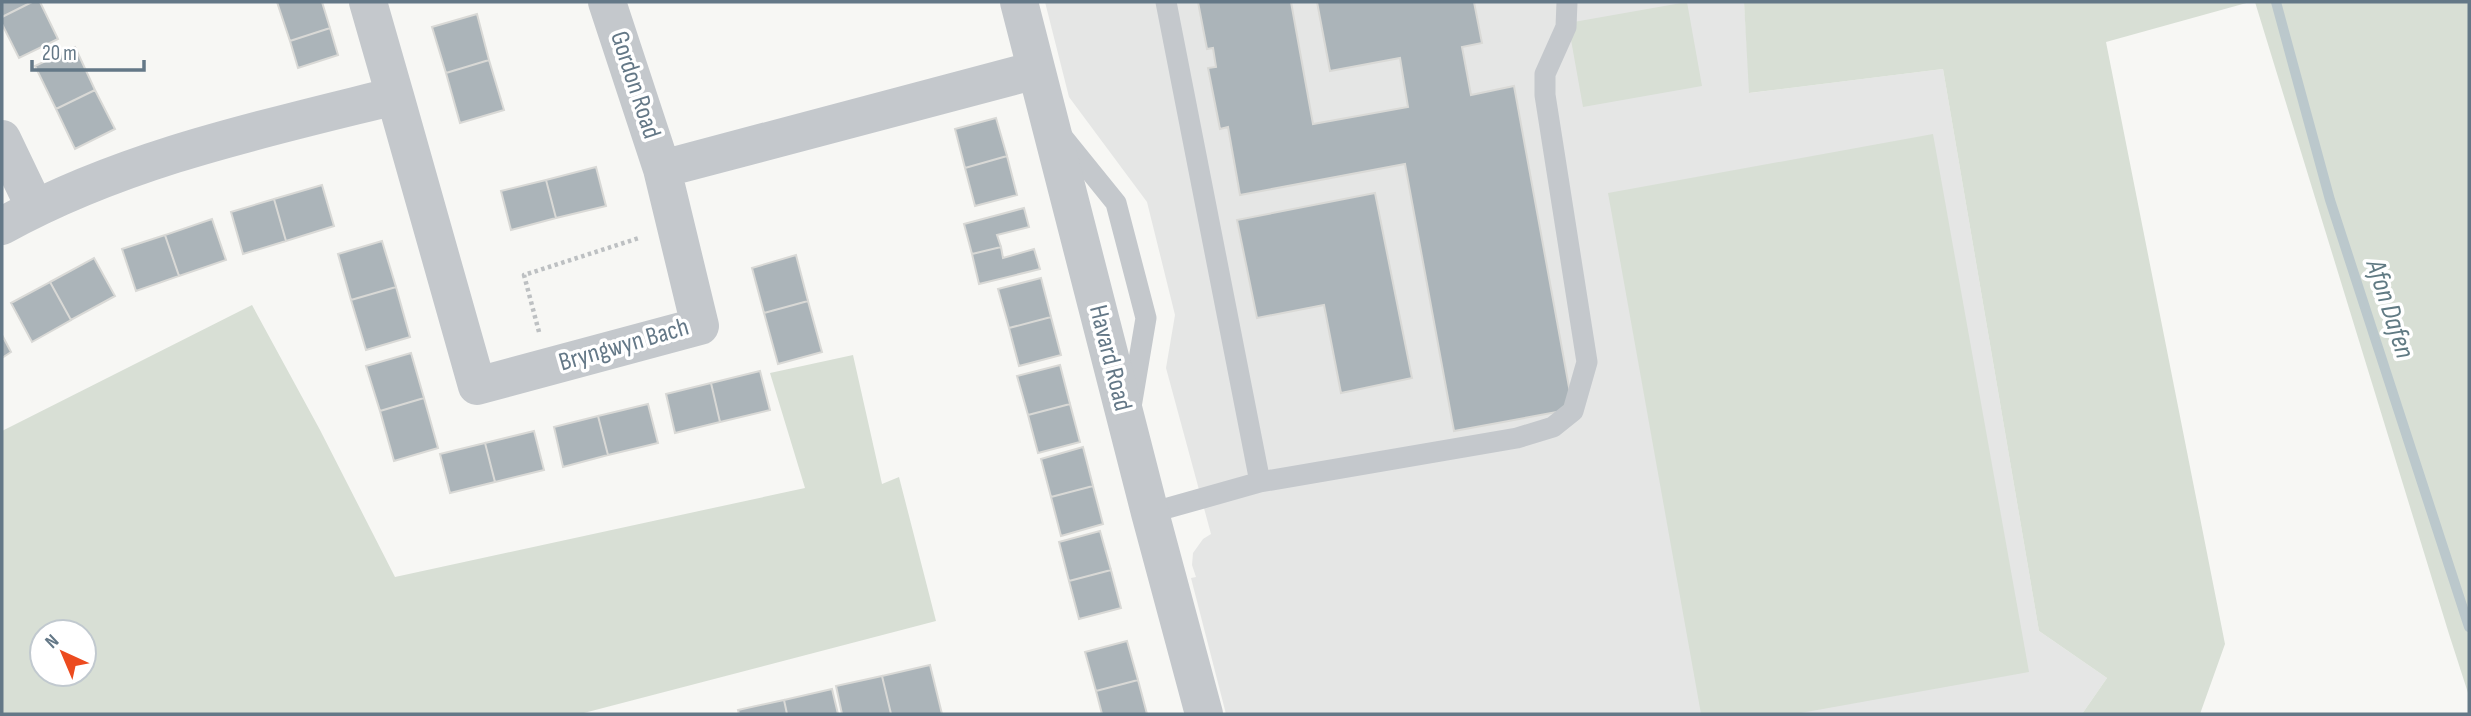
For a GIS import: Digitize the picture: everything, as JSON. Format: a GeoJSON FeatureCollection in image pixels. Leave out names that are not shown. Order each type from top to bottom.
{"type":"FeatureCollection","features":[{"type":"Feature","properties":{"kind":"street","name":"Bryngwyn Bach"},"geometry":{"type":"LineString","coordinates":[[369,2],[477,386],[700,326],[663,169]]}},
{"type":"Feature","properties":{"kind":"street","name":"Gordon Road"},"geometry":{"type":"LineString","coordinates":[[607,2],[663,169]]}},
{"type":"Feature","properties":{"kind":"street","name":"Havard Road"},"geometry":{"type":"LineString","coordinates":[[1019,2],[1204,714]]}},
{"type":"Feature","properties":{"kind":"street"},"geometry":{"type":"LineString","coordinates":[[663,169],[1036,70]]}},
{"type":"Feature","properties":{"kind":"street"},"geometry":{"type":"LineString","coordinates":[[2,226],[35,208],[115,173],[264,129],[395,96]]}},
{"type":"Feature","properties":{"kind":"street"},"geometry":{"type":"LineString","coordinates":[[2,139],[35,208]]}},
{"type":"Feature","properties":{"kind":"lane"},"geometry":{"type":"LineString","coordinates":[[1166,2],[1260,482]]}},
{"type":"Feature","properties":{"kind":"lane"},"geometry":{"type":"LineString","coordinates":[[1150,513],[1260,482],[1517,438],[1553,427],[1573,411],[1587,362],[1545,85],[1545,74],[1566,27],[1567,2]]}},
{"type":"Feature","properties":{"kind":"path"},"geometry":{"type":"LineString","coordinates":[[549,367],[524,275],[677,226]]}},
{"type":"Feature","properties":{"kind":"shaded area"},"geometry":{"type":"Polygon","coordinates":[[[1045,2],[1744,2],[1750,93],[1943,69],[2039,631],[2107,678],[2082,714],[1226,714],[1191,578],[1196,577],[1192,565],[1193,553],[1203,539],[1211,534],[1166,368],[1175,315],[1147,202],[1069,97],[1045,2]]]}},
{"type":"Feature","properties":{"kind":"shaded area"},"geometry":{"type":"Polygon","coordinates":[[[1687,2],[1702,86],[1583,107],[1568,23],[1687,2]]]}},
{"type":"Feature","properties":{"kind":"shaded area"},"geometry":{"type":"Polygon","coordinates":[[[1744,2],[2250,2],[2106,42],[2225,644],[2200,714],[2082,714],[2107,678],[2039,631],[1943,69],[1749,93],[1744,2]]]}},
{"type":"Feature","properties":{"kind":"shaded area"},"geometry":{"type":"Polygon","coordinates":[[[2255,2],[2469,2],[2469,696],[2449,634],[2255,2]]]}},
{"type":"Feature","properties":{"kind":"shaded area"},"geometry":{"type":"Polygon","coordinates":[[[1933,134],[2029,672],[1795,714],[1701,714],[1608,193],[1933,134]]]}},
{"type":"Feature","properties":{"kind":"shaded area"},"geometry":{"type":"Polygon","coordinates":[[[252,305],[395,577],[805,488],[770,373],[853,355],[882,484],[899,477],[936,621],[580,714],[2,714],[2,431],[252,305]]]}},
{"type":"Feature","properties":{"kind":"building"},"geometry":{"type":"Polygon","coordinates":[[[2,2],[32,2],[2,17],[2,2]]]}},
{"type":"Feature","properties":{"kind":"building"},"geometry":{"type":"Polygon","coordinates":[[[32,2],[40,2],[58,39],[19,58],[2,24],[2,17],[32,2]]]}},
{"type":"Feature","properties":{"kind":"building"},"geometry":{"type":"Polygon","coordinates":[[[277,2],[322,2],[330,28],[290,41],[277,2]]]}},
{"type":"Feature","properties":{"kind":"building"},"geometry":{"type":"Polygon","coordinates":[[[1198,2],[1291,2],[1313,124],[1408,107],[1400,58],[1330,71],[1317,2],[1474,2],[1482,43],[1462,47],[1471,95],[1514,86],[1573,409],[1454,431],[1405,164],[1240,195],[1228,127],[1220,129],[1208,68],[1216,67],[1213,48],[1207,49],[1198,2]]]}},
{"type":"Feature","properties":{"kind":"building"},"geometry":{"type":"Polygon","coordinates":[[[477,14],[489,60],[446,73],[432,27],[477,14]]]}},
{"type":"Feature","properties":{"kind":"building"},"geometry":{"type":"Polygon","coordinates":[[[330,28],[338,55],[298,68],[290,41],[330,28]]]}},
{"type":"Feature","properties":{"kind":"building"},"geometry":{"type":"Polygon","coordinates":[[[75,47],[95,90],[56,109],[35,66],[75,47]]]}},
{"type":"Feature","properties":{"kind":"building"},"geometry":{"type":"Polygon","coordinates":[[[489,60],[504,110],[460,123],[446,73],[489,60]]]}},
{"type":"Feature","properties":{"kind":"building"},"geometry":{"type":"Polygon","coordinates":[[[95,90],[115,129],[75,149],[56,109],[95,90]]]}},
{"type":"Feature","properties":{"kind":"building"},"geometry":{"type":"Polygon","coordinates":[[[996,118],[1007,156],[965,168],[955,129],[996,118]]]}},
{"type":"Feature","properties":{"kind":"building"},"geometry":{"type":"Polygon","coordinates":[[[1007,156],[1017,195],[975,206],[965,168],[1007,156]]]}},
{"type":"Feature","properties":{"kind":"building"},"geometry":{"type":"Polygon","coordinates":[[[596,167],[606,206],[556,218],[546,180],[596,167]]]}},
{"type":"Feature","properties":{"kind":"building"},"geometry":{"type":"Polygon","coordinates":[[[546,180],[556,218],[511,230],[501,191],[546,180]]]}},
{"type":"Feature","properties":{"kind":"building"},"geometry":{"type":"Polygon","coordinates":[[[322,185],[334,226],[286,241],[274,199],[322,185]]]}},
{"type":"Feature","properties":{"kind":"building"},"geometry":{"type":"Polygon","coordinates":[[[1375,193],[1412,378],[1341,393],[1324,305],[1257,318],[1237,220],[1375,193]]]}},
{"type":"Feature","properties":{"kind":"building"},"geometry":{"type":"Polygon","coordinates":[[[274,199],[286,241],[243,254],[231,212],[274,199]]]}},
{"type":"Feature","properties":{"kind":"building"},"geometry":{"type":"Polygon","coordinates":[[[1024,208],[1029,227],[997,235],[1001,247],[972,254],[964,224],[1024,208]]]}},
{"type":"Feature","properties":{"kind":"building"},"geometry":{"type":"Polygon","coordinates":[[[212,219],[226,260],[179,276],[165,235],[212,219]]]}},
{"type":"Feature","properties":{"kind":"building"},"geometry":{"type":"Polygon","coordinates":[[[165,235],[179,276],[136,291],[122,249],[165,235]]]}},
{"type":"Feature","properties":{"kind":"building"},"geometry":{"type":"Polygon","coordinates":[[[382,241],[396,287],[351,300],[338,254],[382,241]]]}},
{"type":"Feature","properties":{"kind":"building"},"geometry":{"type":"Polygon","coordinates":[[[1001,247],[1003,258],[1034,249],[1040,269],[979,284],[972,254],[1001,247]]]}},
{"type":"Feature","properties":{"kind":"building"},"geometry":{"type":"Polygon","coordinates":[[[796,255],[808,301],[764,313],[752,268],[796,255]]]}},
{"type":"Feature","properties":{"kind":"building"},"geometry":{"type":"Polygon","coordinates":[[[94,258],[115,296],[71,320],[50,282],[94,258]]]}},
{"type":"Feature","properties":{"kind":"building"},"geometry":{"type":"Polygon","coordinates":[[[1041,278],[1051,317],[1009,328],[998,289],[1041,278]]]}},
{"type":"Feature","properties":{"kind":"building"},"geometry":{"type":"Polygon","coordinates":[[[50,282],[71,320],[32,342],[11,303],[50,282]]]}},
{"type":"Feature","properties":{"kind":"building"},"geometry":{"type":"Polygon","coordinates":[[[396,287],[410,337],[366,350],[351,300],[396,287]]]}},
{"type":"Feature","properties":{"kind":"building"},"geometry":{"type":"Polygon","coordinates":[[[808,301],[822,352],[778,364],[764,313],[808,301]]]}},
{"type":"Feature","properties":{"kind":"building"},"geometry":{"type":"Polygon","coordinates":[[[1051,317],[1061,355],[1019,366],[1009,328],[1051,317]]]}},
{"type":"Feature","properties":{"kind":"building"},"geometry":{"type":"Polygon","coordinates":[[[2,335],[11,352],[2,358],[2,335]]]}},
{"type":"Feature","properties":{"kind":"building"},"geometry":{"type":"Polygon","coordinates":[[[411,353],[424,398],[380,411],[366,366],[411,353]]]}},
{"type":"Feature","properties":{"kind":"building"},"geometry":{"type":"Polygon","coordinates":[[[1060,365],[1070,404],[1028,415],[1017,376],[1060,365]]]}},
{"type":"Feature","properties":{"kind":"building"},"geometry":{"type":"Polygon","coordinates":[[[760,371],[770,410],[720,422],[711,383],[760,371]]]}},
{"type":"Feature","properties":{"kind":"building"},"geometry":{"type":"Polygon","coordinates":[[[711,383],[720,422],[675,433],[666,394],[711,383]]]}},
{"type":"Feature","properties":{"kind":"building"},"geometry":{"type":"Polygon","coordinates":[[[424,398],[438,448],[394,461],[380,411],[424,398]]]}},
{"type":"Feature","properties":{"kind":"building"},"geometry":{"type":"Polygon","coordinates":[[[648,404],[658,443],[608,455],[598,416],[648,404]]]}},
{"type":"Feature","properties":{"kind":"building"},"geometry":{"type":"Polygon","coordinates":[[[1070,404],[1080,442],[1038,453],[1028,415],[1070,404]]]}},
{"type":"Feature","properties":{"kind":"building"},"geometry":{"type":"Polygon","coordinates":[[[598,416],[608,455],[563,467],[554,427],[598,416]]]}},
{"type":"Feature","properties":{"kind":"building"},"geometry":{"type":"Polygon","coordinates":[[[534,431],[544,470],[495,482],[485,443],[534,431]]]}},
{"type":"Feature","properties":{"kind":"building"},"geometry":{"type":"Polygon","coordinates":[[[485,443],[495,482],[450,493],[440,454],[485,443]]]}},
{"type":"Feature","properties":{"kind":"building"},"geometry":{"type":"Polygon","coordinates":[[[1083,447],[1093,486],[1051,497],[1041,459],[1083,447]]]}},
{"type":"Feature","properties":{"kind":"building"},"geometry":{"type":"Polygon","coordinates":[[[1093,486],[1103,524],[1061,536],[1051,497],[1093,486]]]}},
{"type":"Feature","properties":{"kind":"building"},"geometry":{"type":"Polygon","coordinates":[[[1100,531],[1111,570],[1069,581],[1059,542],[1100,531]]]}},
{"type":"Feature","properties":{"kind":"building"},"geometry":{"type":"Polygon","coordinates":[[[1111,570],[1121,608],[1079,619],[1069,581],[1111,570]]]}},
{"type":"Feature","properties":{"kind":"building"},"geometry":{"type":"Polygon","coordinates":[[[1127,641],[1138,680],[1096,691],[1085,652],[1127,641]]]}},
{"type":"Feature","properties":{"kind":"building"},"geometry":{"type":"Polygon","coordinates":[[[930,665],[942,714],[891,714],[882,676],[930,665]]]}},
{"type":"Feature","properties":{"kind":"building"},"geometry":{"type":"Polygon","coordinates":[[[882,676],[891,714],[842,714],[836,686],[882,676]]]}},
{"type":"Feature","properties":{"kind":"building"},"geometry":{"type":"Polygon","coordinates":[[[1138,680],[1147,714],[1102,714],[1096,691],[1138,680]]]}},
{"type":"Feature","properties":{"kind":"building"},"geometry":{"type":"Polygon","coordinates":[[[832,689],[838,714],[787,714],[784,700],[832,689]]]}},
{"type":"Feature","properties":{"kind":"building"},"geometry":{"type":"Polygon","coordinates":[[[784,700],[787,714],[739,714],[738,710],[784,700]]]}},
{"type":"Feature","properties":{"kind":"waterway","name":"Afon Dafen"},"geometry":{"type":"LineString","coordinates":[[2276,2],[2330,200],[2469,627]]}}]}
